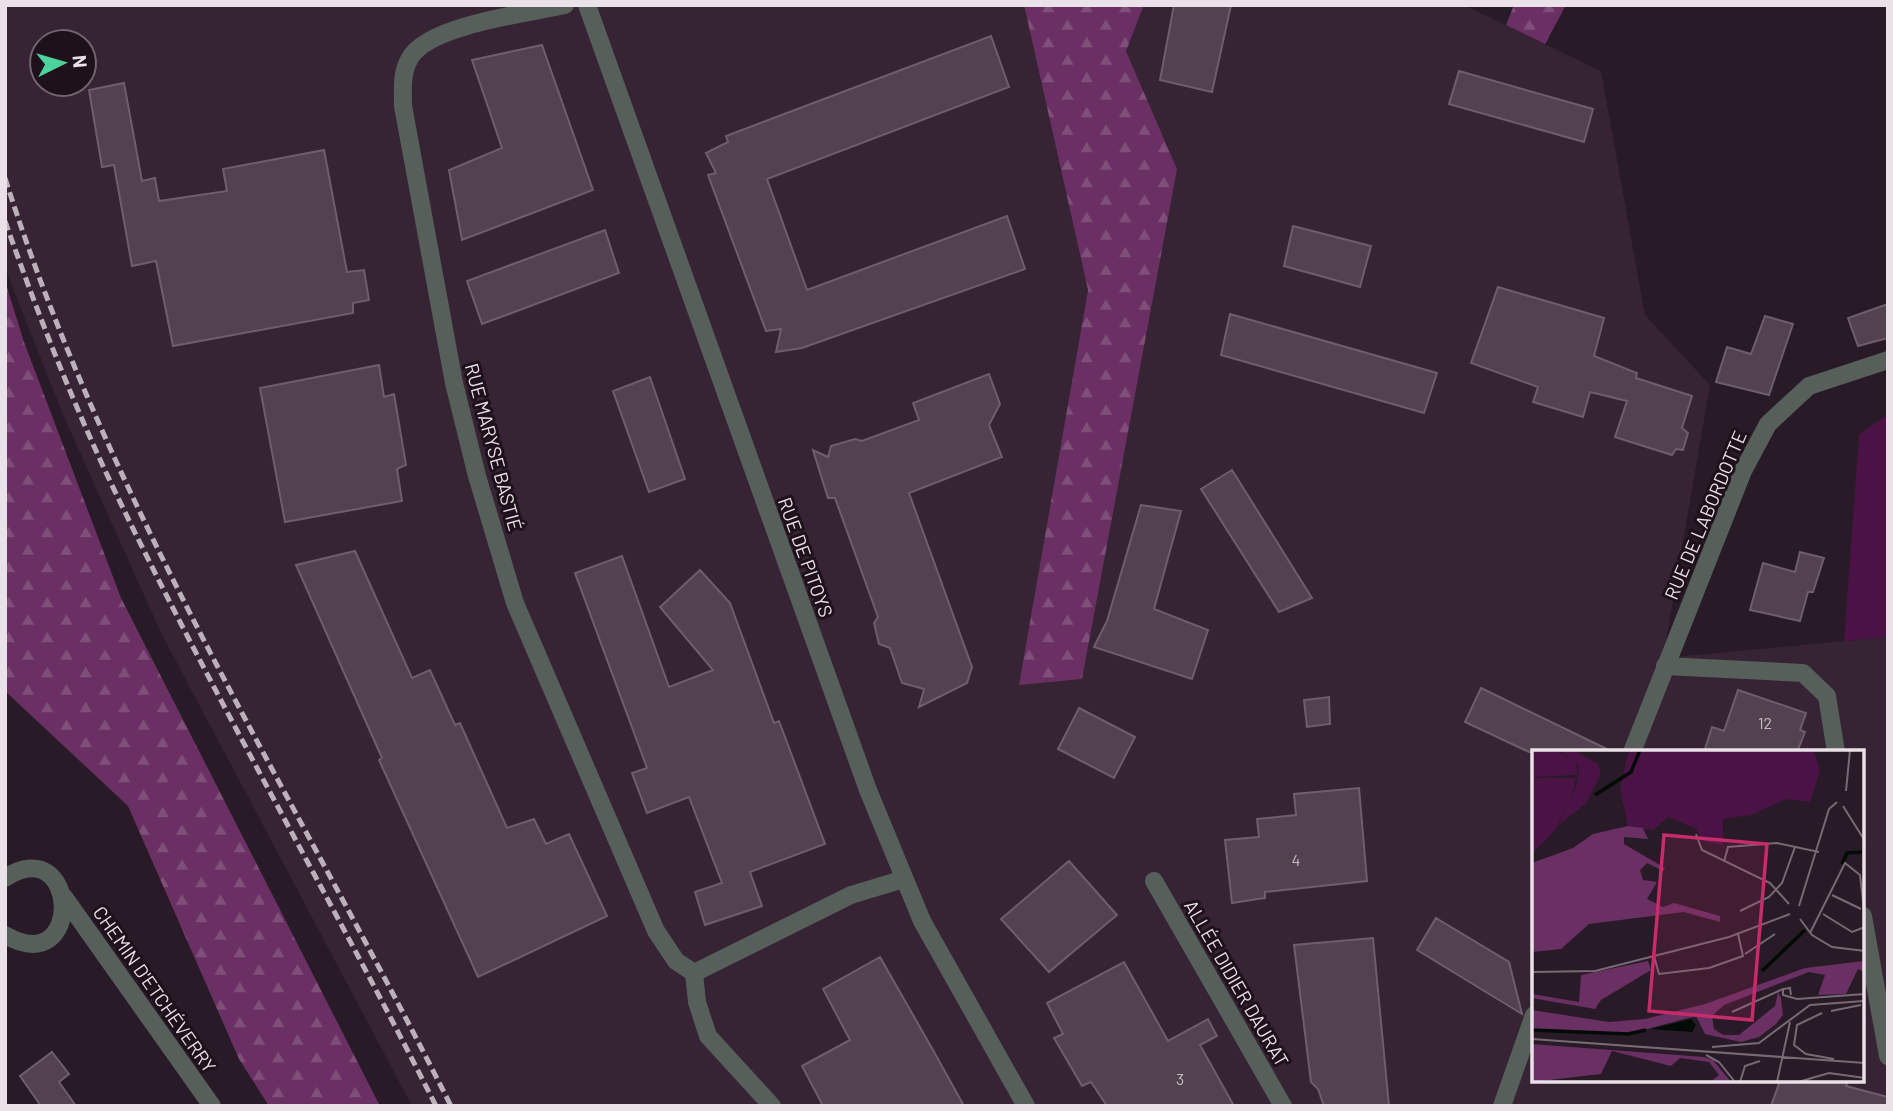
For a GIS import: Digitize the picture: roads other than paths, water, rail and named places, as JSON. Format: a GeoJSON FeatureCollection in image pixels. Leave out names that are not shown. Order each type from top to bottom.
{"type":"FeatureCollection","features":[{"type":"Feature","properties":{"kind":"street","name":"RUE MARYSE BASTIÉ"},"geometry":{"type":"LineString","coordinates":[[565,5],[477,25],[430,40],[411,56],[403,75],[403,106],[454,383],[477,476],[516,603],[661,942],[676,961],[694,973]]}},
{"type":"Feature","properties":{"kind":"street","name":"RUE DE PITOYS"},"geometry":{"type":"LineString","coordinates":[[587,5],[868,790],[922,921],[1026,1106]]}},
{"type":"Feature","properties":{"kind":"street","name":"RUE DE LABORDOTTE"},"geometry":{"type":"LineString","coordinates":[[1633,750],[1743,471],[1768,424],[1809,386],[1888,360]]}},
{"type":"Feature","properties":{"kind":"street"},"geometry":{"type":"LineString","coordinates":[[1665,666],[1802,673],[1827,696],[1836,750]]}},
{"type":"Feature","properties":{"kind":"street","name":"CHEMIN D'ETCHÉVERRY"},"geometry":{"type":"LineString","coordinates":[[5,878],[15,872],[30,869],[45,873],[57,883],[64,897],[212,1106]]}},
{"type":"Feature","properties":{"kind":"street"},"geometry":{"type":"LineString","coordinates":[[772,1106],[708,1036],[697,1002],[694,973],[851,895],[904,879]]}},
{"type":"Feature","properties":{"kind":"street","name":"ALLÉE DIDIER DAURAT"},"geometry":{"type":"LineString","coordinates":[[1154,881],[1283,1106]]}},
{"type":"Feature","properties":{"kind":"street","name":"CHEMIN D'ETCHÉVERRY"},"geometry":{"type":"LineString","coordinates":[[5,935],[19,942],[35,943],[49,937],[60,926],[65,912],[64,897]]}},
{"type":"Feature","properties":{"kind":"street"},"geometry":{"type":"LineString","coordinates":[[1865,927],[1888,1056]]}},
{"type":"Feature","properties":{"kind":"street"},"geometry":{"type":"LineString","coordinates":[[1502,1106],[1532,1020]]}},
{"type":"Feature","properties":{"kind":"railway"},"geometry":{"type":"LineString","coordinates":[[5,178],[48,300],[97,419],[151,536],[209,651],[451,1106]]}},
{"type":"Feature","properties":{"kind":"railway"},"geometry":{"type":"LineString","coordinates":[[5,221],[54,352],[110,481],[189,639],[436,1106]]}}]}
